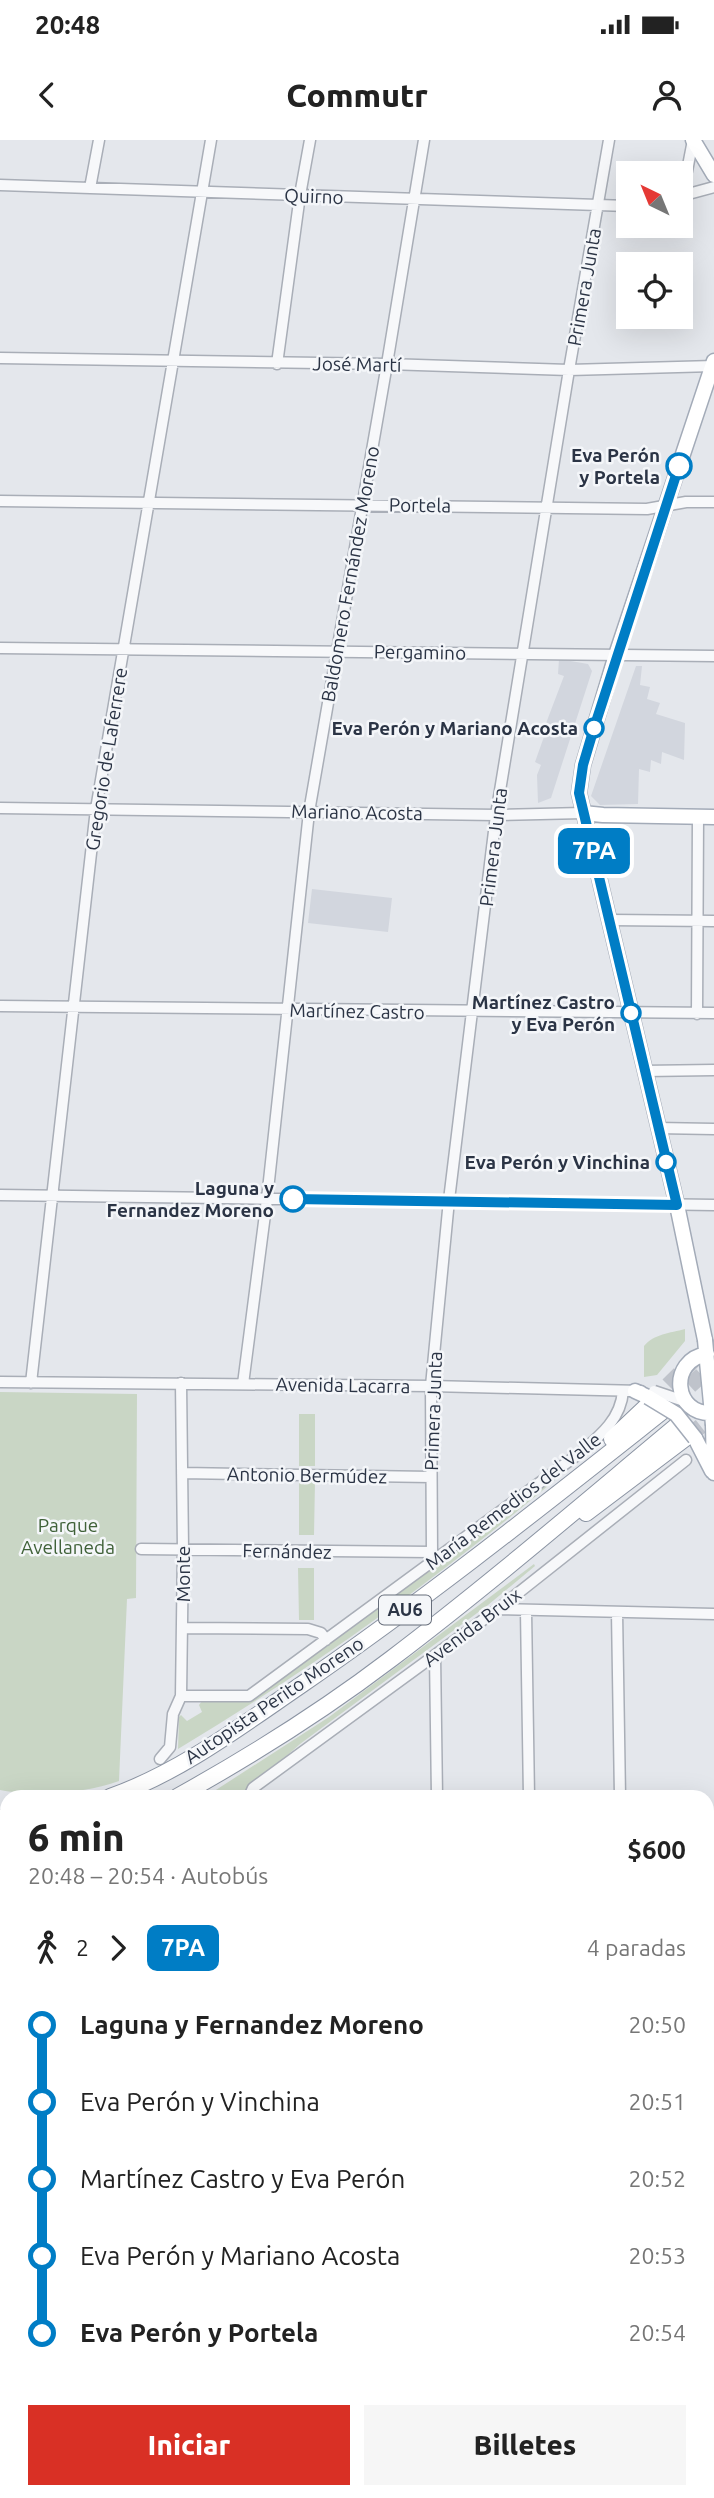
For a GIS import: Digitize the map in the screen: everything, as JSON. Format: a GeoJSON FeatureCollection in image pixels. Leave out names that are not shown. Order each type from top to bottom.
{"type":"FeatureCollection","features":[{"type":"Feature","properties":{"kind":"highway","name":"Autopista Perito Moreno"},"geometry":{"type":"LineString","coordinates":[[129,1790],[167,1772],[270,1706],[410,1606],[553,1496],[645,1397]]}},
{"type":"Feature","properties":{"kind":"highway","name":"Autopista Perito Moreno"},"geometry":{"type":"LineString","coordinates":[[189,1790],[285,1732],[379,1667],[500,1573],[603,1502],[688,1432]]}},
{"type":"Feature","properties":{"kind":"main road"},"geometry":{"type":"LineString","coordinates":[[693,140],[714,175]]}},
{"type":"Feature","properties":{"kind":"main road"},"geometry":{"type":"LineString","coordinates":[[713,364],[617,655],[583,765],[579,793],[709,1349],[714,1474]]}},
{"type":"Feature","properties":{"kind":"main road","name":"Mariano Acosta"},"geometry":{"type":"LineString","coordinates":[[583,813],[714,817]]}},
{"type":"Feature","properties":{"kind":"main road"},"geometry":{"type":"LineString","coordinates":[[709,1349],[692,1359],[681,1372],[679,1386],[684,1401],[694,1410],[713,1417]]}},
{"type":"Feature","properties":{"kind":"main road"},"geometry":{"type":"LineString","coordinates":[[645,1397],[677,1414],[714,1474]]}},
{"type":"Feature","properties":{"kind":"street"},"geometry":{"type":"LineString","coordinates":[[90,188],[99,140]]}},
{"type":"Feature","properties":{"kind":"street","name":"Gregorio de Laferrere"},"geometry":{"type":"LineString","coordinates":[[31,1383],[50,1196],[96,809],[211,140]]}},
{"type":"Feature","properties":{"kind":"street"},"geometry":{"type":"LineString","coordinates":[[277,363],[310,140]]}},
{"type":"Feature","properties":{"kind":"street","name":"Baldomero Fernández Moreno"},"geometry":{"type":"LineString","coordinates":[[243,1384],[267,1199],[309,812],[424,140]]}},
{"type":"Feature","properties":{"kind":"street","name":"Primera Junta"},"geometry":{"type":"LineString","coordinates":[[435,1555],[431,1477],[431,1386],[449,1200],[496,814],[609,140]]}},
{"type":"Feature","properties":{"kind":"street"},"geometry":{"type":"LineString","coordinates":[[689,161],[693,140]]}},
{"type":"Feature","properties":{"kind":"street","name":"Quirno"},"geometry":{"type":"LineString","coordinates":[[0,185],[616,206]]}},
{"type":"Feature","properties":{"kind":"street"},"geometry":{"type":"LineString","coordinates":[[693,193],[714,187]]}},
{"type":"Feature","properties":{"kind":"street","name":"José Martí"},"geometry":{"type":"LineString","coordinates":[[0,358],[387,364],[569,370],[713,364]]}},
{"type":"Feature","properties":{"kind":"street","name":"Portela"},"geometry":{"type":"LineString","coordinates":[[0,501],[647,509],[686,502],[714,502]]}},
{"type":"Feature","properties":{"kind":"street","name":"Pergamino"},"geometry":{"type":"LineString","coordinates":[[0,648],[714,656]]}},
{"type":"Feature","properties":{"kind":"street","name":"Mariano Acosta"},"geometry":{"type":"LineString","coordinates":[[0,808],[583,813]]}},
{"type":"Feature","properties":{"kind":"street"},"geometry":{"type":"LineString","coordinates":[[697,1014],[698,817]]}},
{"type":"Feature","properties":{"kind":"street"},"geometry":{"type":"LineString","coordinates":[[610,920],[714,920]]}},
{"type":"Feature","properties":{"kind":"street","name":"Martínez Castro"},"geometry":{"type":"LineString","coordinates":[[0,1006],[714,1013]]}},
{"type":"Feature","properties":{"kind":"street"},"geometry":{"type":"LineString","coordinates":[[644,1071],[714,1070]]}},
{"type":"Feature","properties":{"kind":"street"},"geometry":{"type":"LineString","coordinates":[[657,1128],[714,1129]]}},
{"type":"Feature","properties":{"kind":"street"},"geometry":{"type":"LineString","coordinates":[[0,1195],[714,1205]]}},
{"type":"Feature","properties":{"kind":"street","name":"Avenida Lacarra"},"geometry":{"type":"LineString","coordinates":[[0,1382],[431,1386],[684,1401]]}},
{"type":"Feature","properties":{"kind":"street","name":"Monte"},"geometry":{"type":"LineString","coordinates":[[160,1759],[170,1747],[173,1714],[181,1696],[181,1383]]}},
{"type":"Feature","properties":{"kind":"street","name":"María Remedios del Valle"},"geometry":{"type":"LineString","coordinates":[[181,1696],[249,1696],[435,1555],[570,1460],[601,1435],[611,1424],[620,1406],[645,1397]]}},
{"type":"Feature","properties":{"kind":"street","name":"Avenida Bruix"},"geometry":{"type":"LineString","coordinates":[[255,1790],[498,1609],[686,1460]]}},
{"type":"Feature","properties":{"kind":"street","name":"Antonio Bermúdez"},"geometry":{"type":"LineString","coordinates":[[182,1473],[431,1477]]}},
{"type":"Feature","properties":{"kind":"street","name":"Fernández"},"geometry":{"type":"LineString","coordinates":[[141,1549],[435,1555]]}},
{"type":"Feature","properties":{"kind":"street"},"geometry":{"type":"LineString","coordinates":[[498,1609],[714,1614]]}},
{"type":"Feature","properties":{"kind":"street"},"geometry":{"type":"LineString","coordinates":[[526,1611],[529,1790]]}},
{"type":"Feature","properties":{"kind":"street"},"geometry":{"type":"LineString","coordinates":[[617,1612],[620,1790]]}},
{"type":"Feature","properties":{"kind":"street"},"geometry":{"type":"LineString","coordinates":[[182,1628],[308,1629],[321,1633],[326,1640]]}},
{"type":"Feature","properties":{"kind":"street"},"geometry":{"type":"LineString","coordinates":[[435,1655],[437,1790]]}},
{"type":"Feature","properties":{"kind":"shaded area"},"geometry":{"type":"Polygon","coordinates":[[[559,659],[588,664],[592,671],[551,798],[538,803],[537,775],[541,765],[535,762],[564,676],[558,674],[559,659]]]}},
{"type":"Feature","properties":{"kind":"shaded area"},"geometry":{"type":"Polygon","coordinates":[[[636,666],[642,666],[640,685],[650,687],[647,699],[660,703],[656,714],[685,723],[684,760],[662,752],[661,764],[651,760],[650,772],[639,769],[638,804],[600,805],[591,796],[636,666]]]}},
{"type":"Feature","properties":{"kind":"shaded area"},"geometry":{"type":"Polygon","coordinates":[[[312,889],[392,898],[388,932],[308,923],[312,889]]]}},
{"type":"Feature","properties":{"kind":"green space"},"geometry":{"type":"Polygon","coordinates":[[[685,1329],[685,1341],[657,1375],[644,1377],[644,1346],[657,1336],[685,1329]]]}},
{"type":"Feature","properties":{"kind":"green space","name":"Parque Avellaneda"},"geometry":{"type":"Polygon","coordinates":[[[0,1392],[137,1394],[136,1598],[127,1599],[119,1781],[81,1790],[0,1790],[0,1392]]]}},
{"type":"Feature","properties":{"kind":"green space"},"geometry":{"type":"Polygon","coordinates":[[[641,1405],[587,1453],[532,1499],[418,1588],[300,1672],[178,1749],[181,1715],[187,1721],[202,1712],[199,1705],[202,1701],[246,1701],[602,1439],[634,1406],[641,1405]]]}},
{"type":"Feature","properties":{"kind":"green space"},"geometry":{"type":"Polygon","coordinates":[[[299,1414],[315,1414],[315,1466],[299,1466],[299,1414]]]}},
{"type":"Feature","properties":{"kind":"green space"},"geometry":{"type":"Polygon","coordinates":[[[299,1482],[315,1482],[314,1535],[299,1535],[299,1482]]]}},
{"type":"Feature","properties":{"kind":"green space"},"geometry":{"type":"Polygon","coordinates":[[[534,1564],[535,1566],[488,1605],[300,1744],[251,1790],[216,1790],[329,1717],[534,1564]]]}},
{"type":"Feature","properties":{"kind":"green space"},"geometry":{"type":"Polygon","coordinates":[[[298,1568],[314,1568],[314,1620],[299,1620],[298,1568]]]}},
{"type":"Feature","properties":{"kind":"tunnel"},"geometry":{"type":"LineString","coordinates":[[651,1402],[714,1340]]}},
{"type":"Feature","properties":{"kind":"tunnel"},"geometry":{"type":"LineString","coordinates":[[672,1402],[714,1364]]}},
{"type":"Feature","properties":{"kind":"tunnel"},"geometry":{"type":"LineString","coordinates":[[688,1436],[714,1416]]}},
{"type":"Feature","properties":{"kind":"bus line","name":"7PA"},"geometry":{"type":"LineString","coordinates":[[293,1199],[677,1205],[579,793],[583,765],[594,728],[679,466]]}},
{"type":"Feature","properties":{"kind":"place","name":"Eva Perón y Portela"},"geometry":{"type":"Point","coordinates":[679,466]}},
{"type":"Feature","properties":{"kind":"place","name":"Eva Perón y Mariano Acosta"},"geometry":{"type":"Point","coordinates":[594,728]}},
{"type":"Feature","properties":{"kind":"place","name":"Martínez Castro y Eva Perón"},"geometry":{"type":"Point","coordinates":[631,1013]}},
{"type":"Feature","properties":{"kind":"place","name":"Eva Perón y Vinchina"},"geometry":{"type":"Point","coordinates":[666,1162]}},
{"type":"Feature","properties":{"kind":"place","name":"Laguna y Fernandez Moreno"},"geometry":{"type":"Point","coordinates":[293,1199]}}]}
